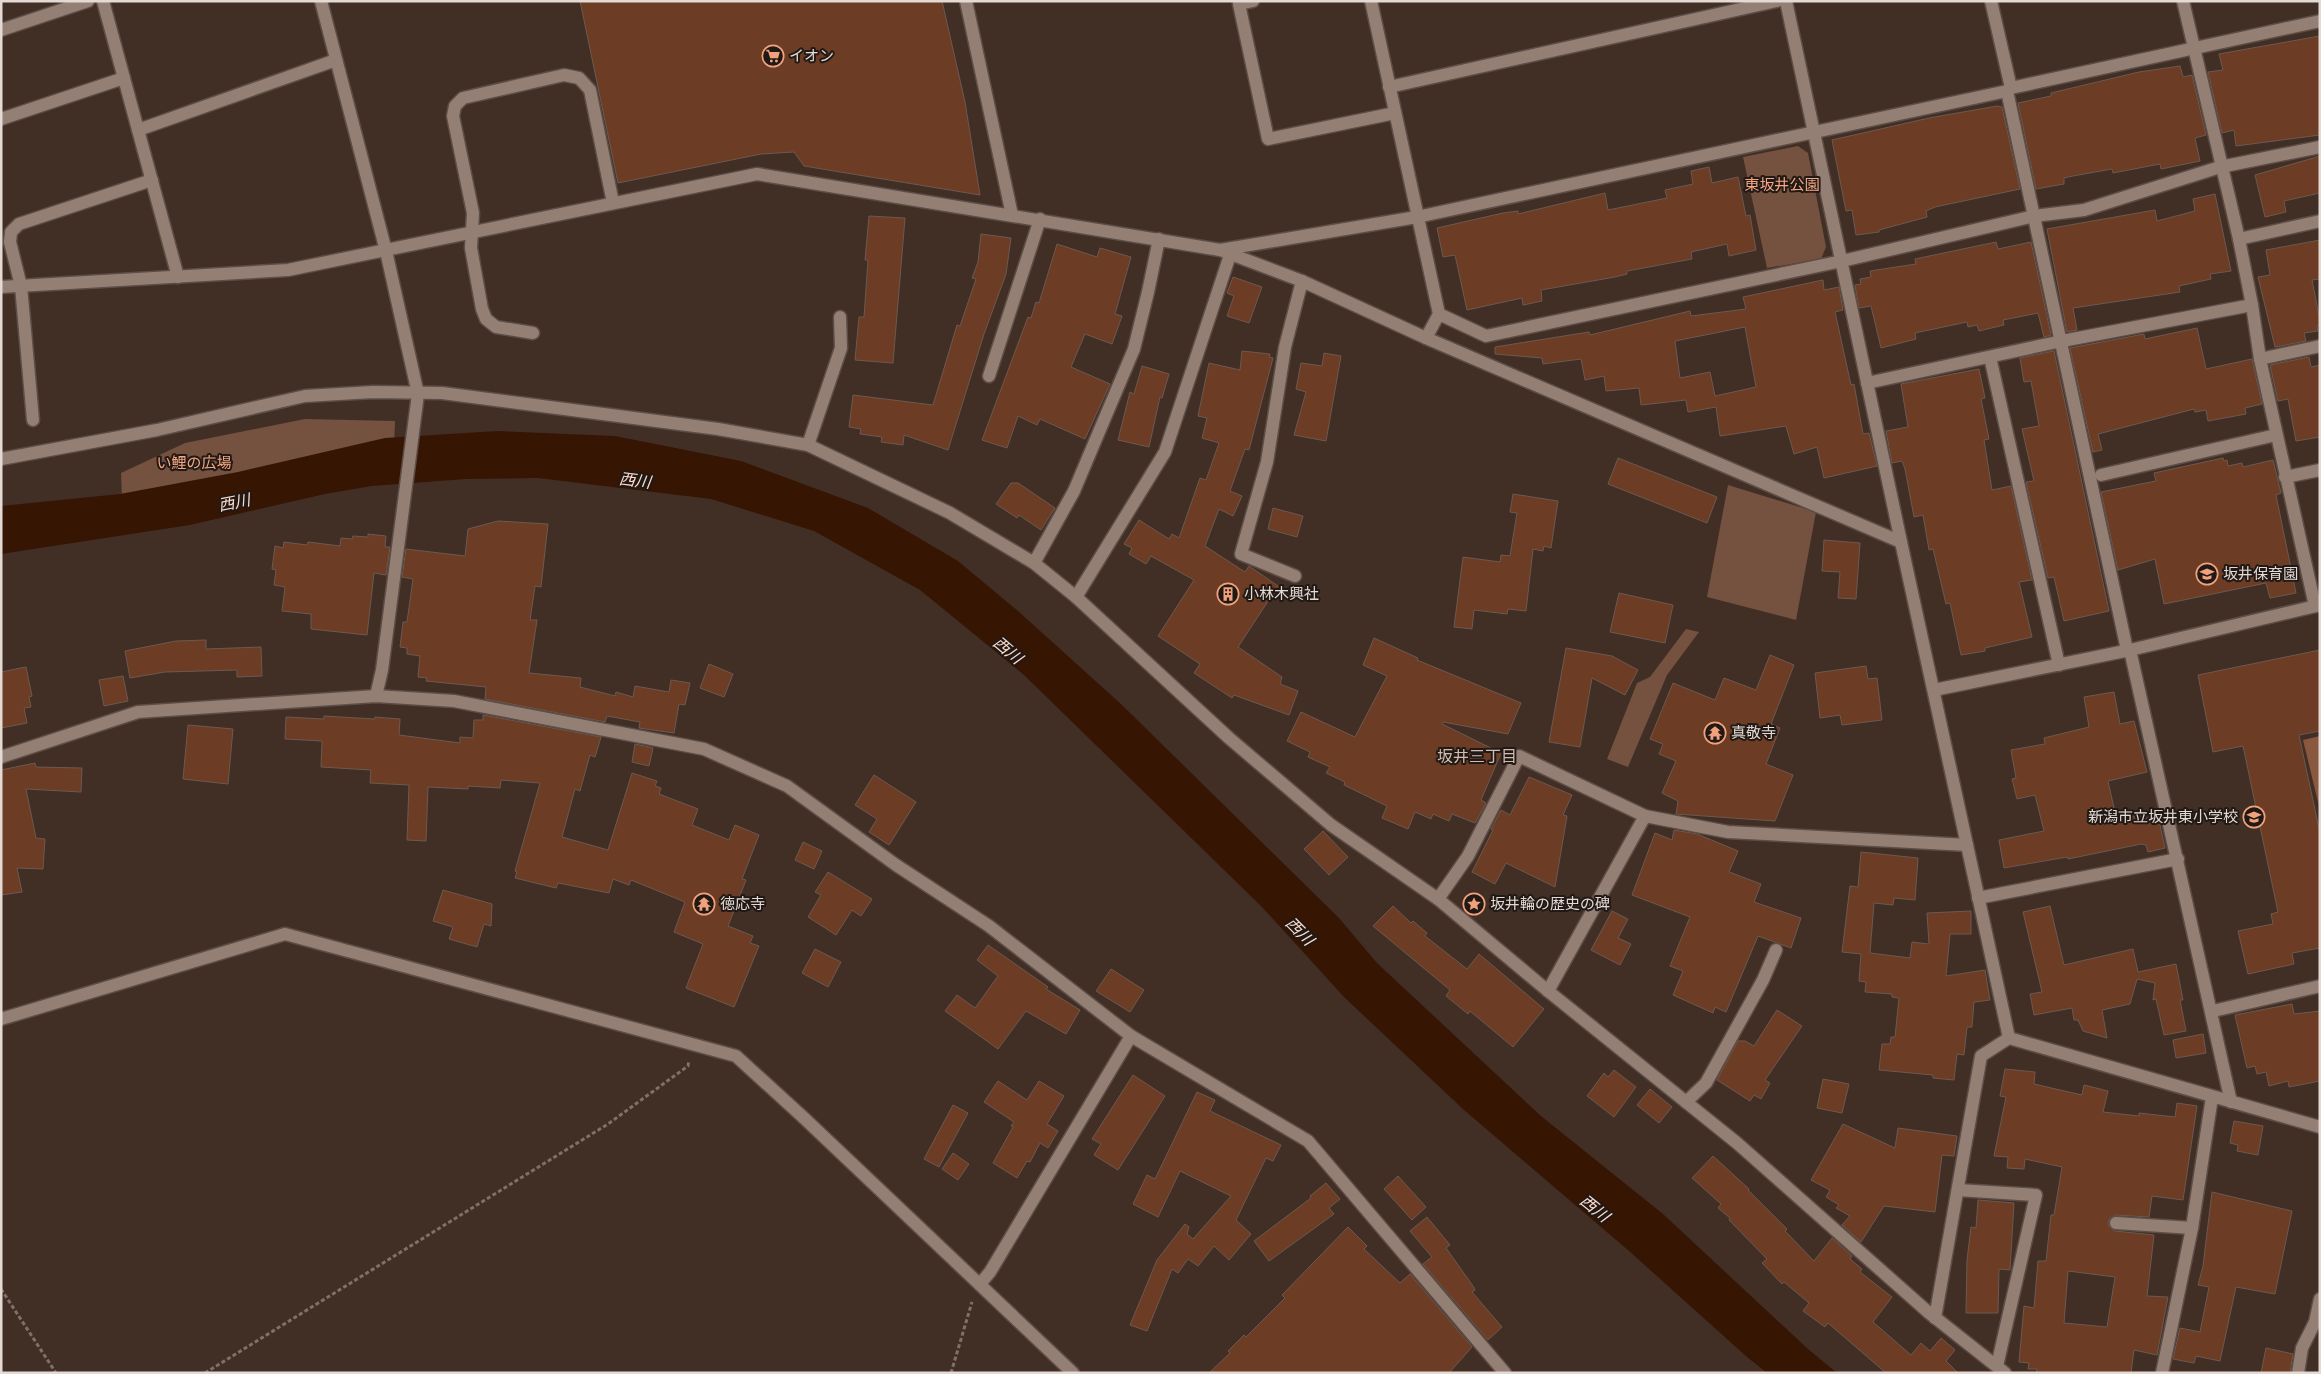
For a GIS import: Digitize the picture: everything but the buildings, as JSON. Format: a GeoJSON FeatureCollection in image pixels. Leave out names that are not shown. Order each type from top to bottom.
{"type":"FeatureCollection","features":[{"type":"Feature","properties":{"kind":"street"},"geometry":{"type":"LineString","coordinates":[[1,30],[88,1]]}},
{"type":"Feature","properties":{"kind":"street"},"geometry":{"type":"LineString","coordinates":[[104,1],[178,277]]}},
{"type":"Feature","properties":{"kind":"street"},"geometry":{"type":"LineString","coordinates":[[320,1],[386,251],[418,394],[382,670],[376,696]]}},
{"type":"Feature","properties":{"kind":"street"},"geometry":{"type":"LineString","coordinates":[[966,1],[1012,215]]}},
{"type":"Feature","properties":{"kind":"street"},"geometry":{"type":"LineString","coordinates":[[1253,1],[1239,4],[1268,139],[1395,113]]}},
{"type":"Feature","properties":{"kind":"street"},"geometry":{"type":"LineString","coordinates":[[1371,1],[1438,314],[1426,338]]}},
{"type":"Feature","properties":{"kind":"street"},"geometry":{"type":"LineString","coordinates":[[1389,87],[1777,1]]}},
{"type":"Feature","properties":{"kind":"street"},"geometry":{"type":"LineString","coordinates":[[1786,1],[2009,1038]]}},
{"type":"Feature","properties":{"kind":"street"},"geometry":{"type":"LineString","coordinates":[[1991,1],[2034,216],[2231,1102]]}},
{"type":"Feature","properties":{"kind":"street"},"geometry":{"type":"LineString","coordinates":[[1934,690],[2129,650],[2318,605],[2285,477],[2260,360],[2252,305],[2239,239],[2220,168],[2183,1]]}},
{"type":"Feature","properties":{"kind":"street"},"geometry":{"type":"LineString","coordinates":[[1225,253],[1417,217],[1814,133],[2320,21]]}},
{"type":"Feature","properties":{"kind":"street"},"geometry":{"type":"LineString","coordinates":[[138,130],[336,60]]}},
{"type":"Feature","properties":{"kind":"street"},"geometry":{"type":"LineString","coordinates":[[533,333],[496,327],[486,319],[482,309],[471,248],[472,213],[452,116],[455,106],[463,98],[564,75],[579,78],[590,90],[613,203]]}},
{"type":"Feature","properties":{"kind":"street"},"geometry":{"type":"LineString","coordinates":[[1,119],[124,78]]}},
{"type":"Feature","properties":{"kind":"street"},"geometry":{"type":"LineString","coordinates":[[1438,314],[1486,336],[1842,261],[2034,216],[2084,210],[2220,168],[2320,147]]}},
{"type":"Feature","properties":{"kind":"street"},"geometry":{"type":"LineString","coordinates":[[1,288],[288,270],[757,174],[1159,238],[1225,253],[1302,281],[1426,338],[1901,542]]}},
{"type":"Feature","properties":{"kind":"street"},"geometry":{"type":"LineString","coordinates":[[33,420],[21,286],[10,242],[11,232],[19,224],[152,180]]}},
{"type":"Feature","properties":{"kind":"street"},"geometry":{"type":"LineString","coordinates":[[989,376],[1040,219]]}},
{"type":"Feature","properties":{"kind":"street"},"geometry":{"type":"LineString","coordinates":[[2239,239],[2320,221]]}},
{"type":"Feature","properties":{"kind":"street"},"geometry":{"type":"LineString","coordinates":[[1034,563],[1074,491],[1134,349],[1159,238]]}},
{"type":"Feature","properties":{"kind":"street"},"geometry":{"type":"LineString","coordinates":[[1076,597],[1164,452],[1225,253]]}},
{"type":"Feature","properties":{"kind":"street"},"geometry":{"type":"LineString","coordinates":[[1296,576],[1241,554],[1267,462],[1285,347],[1302,281]]}},
{"type":"Feature","properties":{"kind":"street"},"geometry":{"type":"LineString","coordinates":[[1867,383],[2252,305]]}},
{"type":"Feature","properties":{"kind":"street"},"geometry":{"type":"LineString","coordinates":[[808,445],[840,348],[840,317]]}},
{"type":"Feature","properties":{"kind":"street"},"geometry":{"type":"LineString","coordinates":[[2260,360],[2320,346]]}},
{"type":"Feature","properties":{"kind":"street"},"geometry":{"type":"LineString","coordinates":[[1990,357],[2059,665]]}},
{"type":"Feature","properties":{"kind":"street"},"geometry":{"type":"LineString","coordinates":[[1,459],[157,430],[305,396],[373,392],[442,393],[718,429],[808,445],[950,513],[1034,563],[1076,597],[1228,738],[1331,825],[1438,899],[1548,991],[1738,1143],[1935,1318],[2001,1369],[2036,1195],[1958,1190]]}},
{"type":"Feature","properties":{"kind":"street"},"geometry":{"type":"LineString","coordinates":[[2101,475],[2276,435]]}},
{"type":"Feature","properties":{"kind":"street"},"geometry":{"type":"LineString","coordinates":[[2285,477],[2320,470]]}},
{"type":"Feature","properties":{"kind":"street"},"geometry":{"type":"LineString","coordinates":[[1,757],[138,712],[376,696],[454,701],[704,748],[787,786],[896,865],[989,926],[1131,1036],[1308,1141],[1505,1373]]}},
{"type":"Feature","properties":{"kind":"street"},"geometry":{"type":"LineString","coordinates":[[1438,899],[1468,856],[1519,756],[1645,816],[1728,832],[1967,845]]}},
{"type":"Feature","properties":{"kind":"street"},"geometry":{"type":"LineString","coordinates":[[1548,991],[1645,816]]}},
{"type":"Feature","properties":{"kind":"street"},"geometry":{"type":"LineString","coordinates":[[1978,898],[2178,859]]}},
{"type":"Feature","properties":{"kind":"street"},"geometry":{"type":"LineString","coordinates":[[1,1020],[285,934],[736,1056],[1073,1373]]}},
{"type":"Feature","properties":{"kind":"street"},"geometry":{"type":"LineString","coordinates":[[1686,1102],[1706,1083],[1763,980],[1776,950]]}},
{"type":"Feature","properties":{"kind":"street"},"geometry":{"type":"LineString","coordinates":[[2212,1011],[2320,986]]}},
{"type":"Feature","properties":{"kind":"street"},"geometry":{"type":"LineString","coordinates":[[980,1284],[990,1272],[1131,1036]]}},
{"type":"Feature","properties":{"kind":"street"},"geometry":{"type":"LineString","coordinates":[[1935,1318],[1981,1056],[2009,1038],[2320,1127]]}},
{"type":"Feature","properties":{"kind":"street"},"geometry":{"type":"LineString","coordinates":[[2162,1373],[2192,1228],[2212,1097]]}},
{"type":"Feature","properties":{"kind":"street"},"geometry":{"type":"LineString","coordinates":[[2116,1223],[2192,1228]]}},
{"type":"Feature","properties":{"kind":"street"},"geometry":{"type":"LineString","coordinates":[[2298,1373],[2302,1348],[2315,1322],[2320,1299]]}},
{"type":"Feature","properties":{"kind":"path"},"geometry":{"type":"LineString","coordinates":[[205,1373],[608,1124],[688,1066],[691,1044]]}},
{"type":"Feature","properties":{"kind":"path"},"geometry":{"type":"LineString","coordinates":[[951,1373],[970,1306],[980,1284]]}},
{"type":"Feature","properties":{"kind":"path"},"geometry":{"type":"LineString","coordinates":[[1,1289],[56,1373]]}},
{"type":"Feature","properties":{"kind":"green space","name":"東坂井公園"},"geometry":{"type":"Polygon","coordinates":[[[1798,146],[1808,153],[1826,247],[1821,259],[1767,268],[1743,157],[1798,146]]]}},
{"type":"Feature","properties":{"kind":"green space","name":"い鯉の広場"},"geometry":{"type":"Polygon","coordinates":[[[305,419],[395,421],[394,446],[122,498],[121,473],[185,443],[305,419]]]}},
{"type":"Feature","properties":{"kind":"green space"},"geometry":{"type":"Polygon","coordinates":[[[1728,485],[1816,512],[1796,620],[1707,597],[1728,485]]]}},
{"type":"Feature","properties":{"kind":"green space"},"geometry":{"type":"Polygon","coordinates":[[[1686,629],[1699,632],[1667,675],[1628,767],[1607,759],[1637,683],[1650,677],[1686,629]]]}},
{"type":"Feature","properties":{"kind":"shaded area"},"geometry":{"type":"Polygon","coordinates":[[[2320,736],[2320,810],[2303,740],[2320,736]]]}},
{"type":"Feature","properties":{"kind":"water","name":"西川"},"geometry":{"type":"Polygon","coordinates":[[[497,431],[615,436],[741,461],[868,508],[958,561],[1018,611],[1121,704],[1339,918],[1377,963],[1541,1116],[1663,1214],[1808,1349],[1837,1373],[1767,1373],[1747,1357],[1629,1251],[1464,1110],[1344,997],[1262,907],[1024,675],[920,590],[814,531],[711,499],[538,478],[466,479],[372,486],[325,494],[190,525],[1,554],[1,506],[120,494],[238,472],[385,438],[497,431]]]}},
{"type":"Feature","properties":{"kind":"place","name":"イオン"},"geometry":{"type":"Point","coordinates":[773,56]}},
{"type":"Feature","properties":{"kind":"place","name":"坂井保育園"},"geometry":{"type":"Point","coordinates":[2207,574]}},
{"type":"Feature","properties":{"kind":"place","name":"小林木興社"},"geometry":{"type":"Point","coordinates":[1228,594]}},
{"type":"Feature","properties":{"kind":"place","name":"真敬寺"},"geometry":{"type":"Point","coordinates":[1715,733]}},
{"type":"Feature","properties":{"kind":"place","name":"新潟市立坂井東小学校"},"geometry":{"type":"Point","coordinates":[2254,817]}},
{"type":"Feature","properties":{"kind":"place","name":"徳応寺"},"geometry":{"type":"Point","coordinates":[704,904]}},
{"type":"Feature","properties":{"kind":"place","name":"坂井輪の歴史の碑"},"geometry":{"type":"Point","coordinates":[1474,904]}},
{"type":"Feature","properties":{"kind":"district","name":"坂井三丁目"},"geometry":{"type":"Point","coordinates":[1477,756]}}]}
